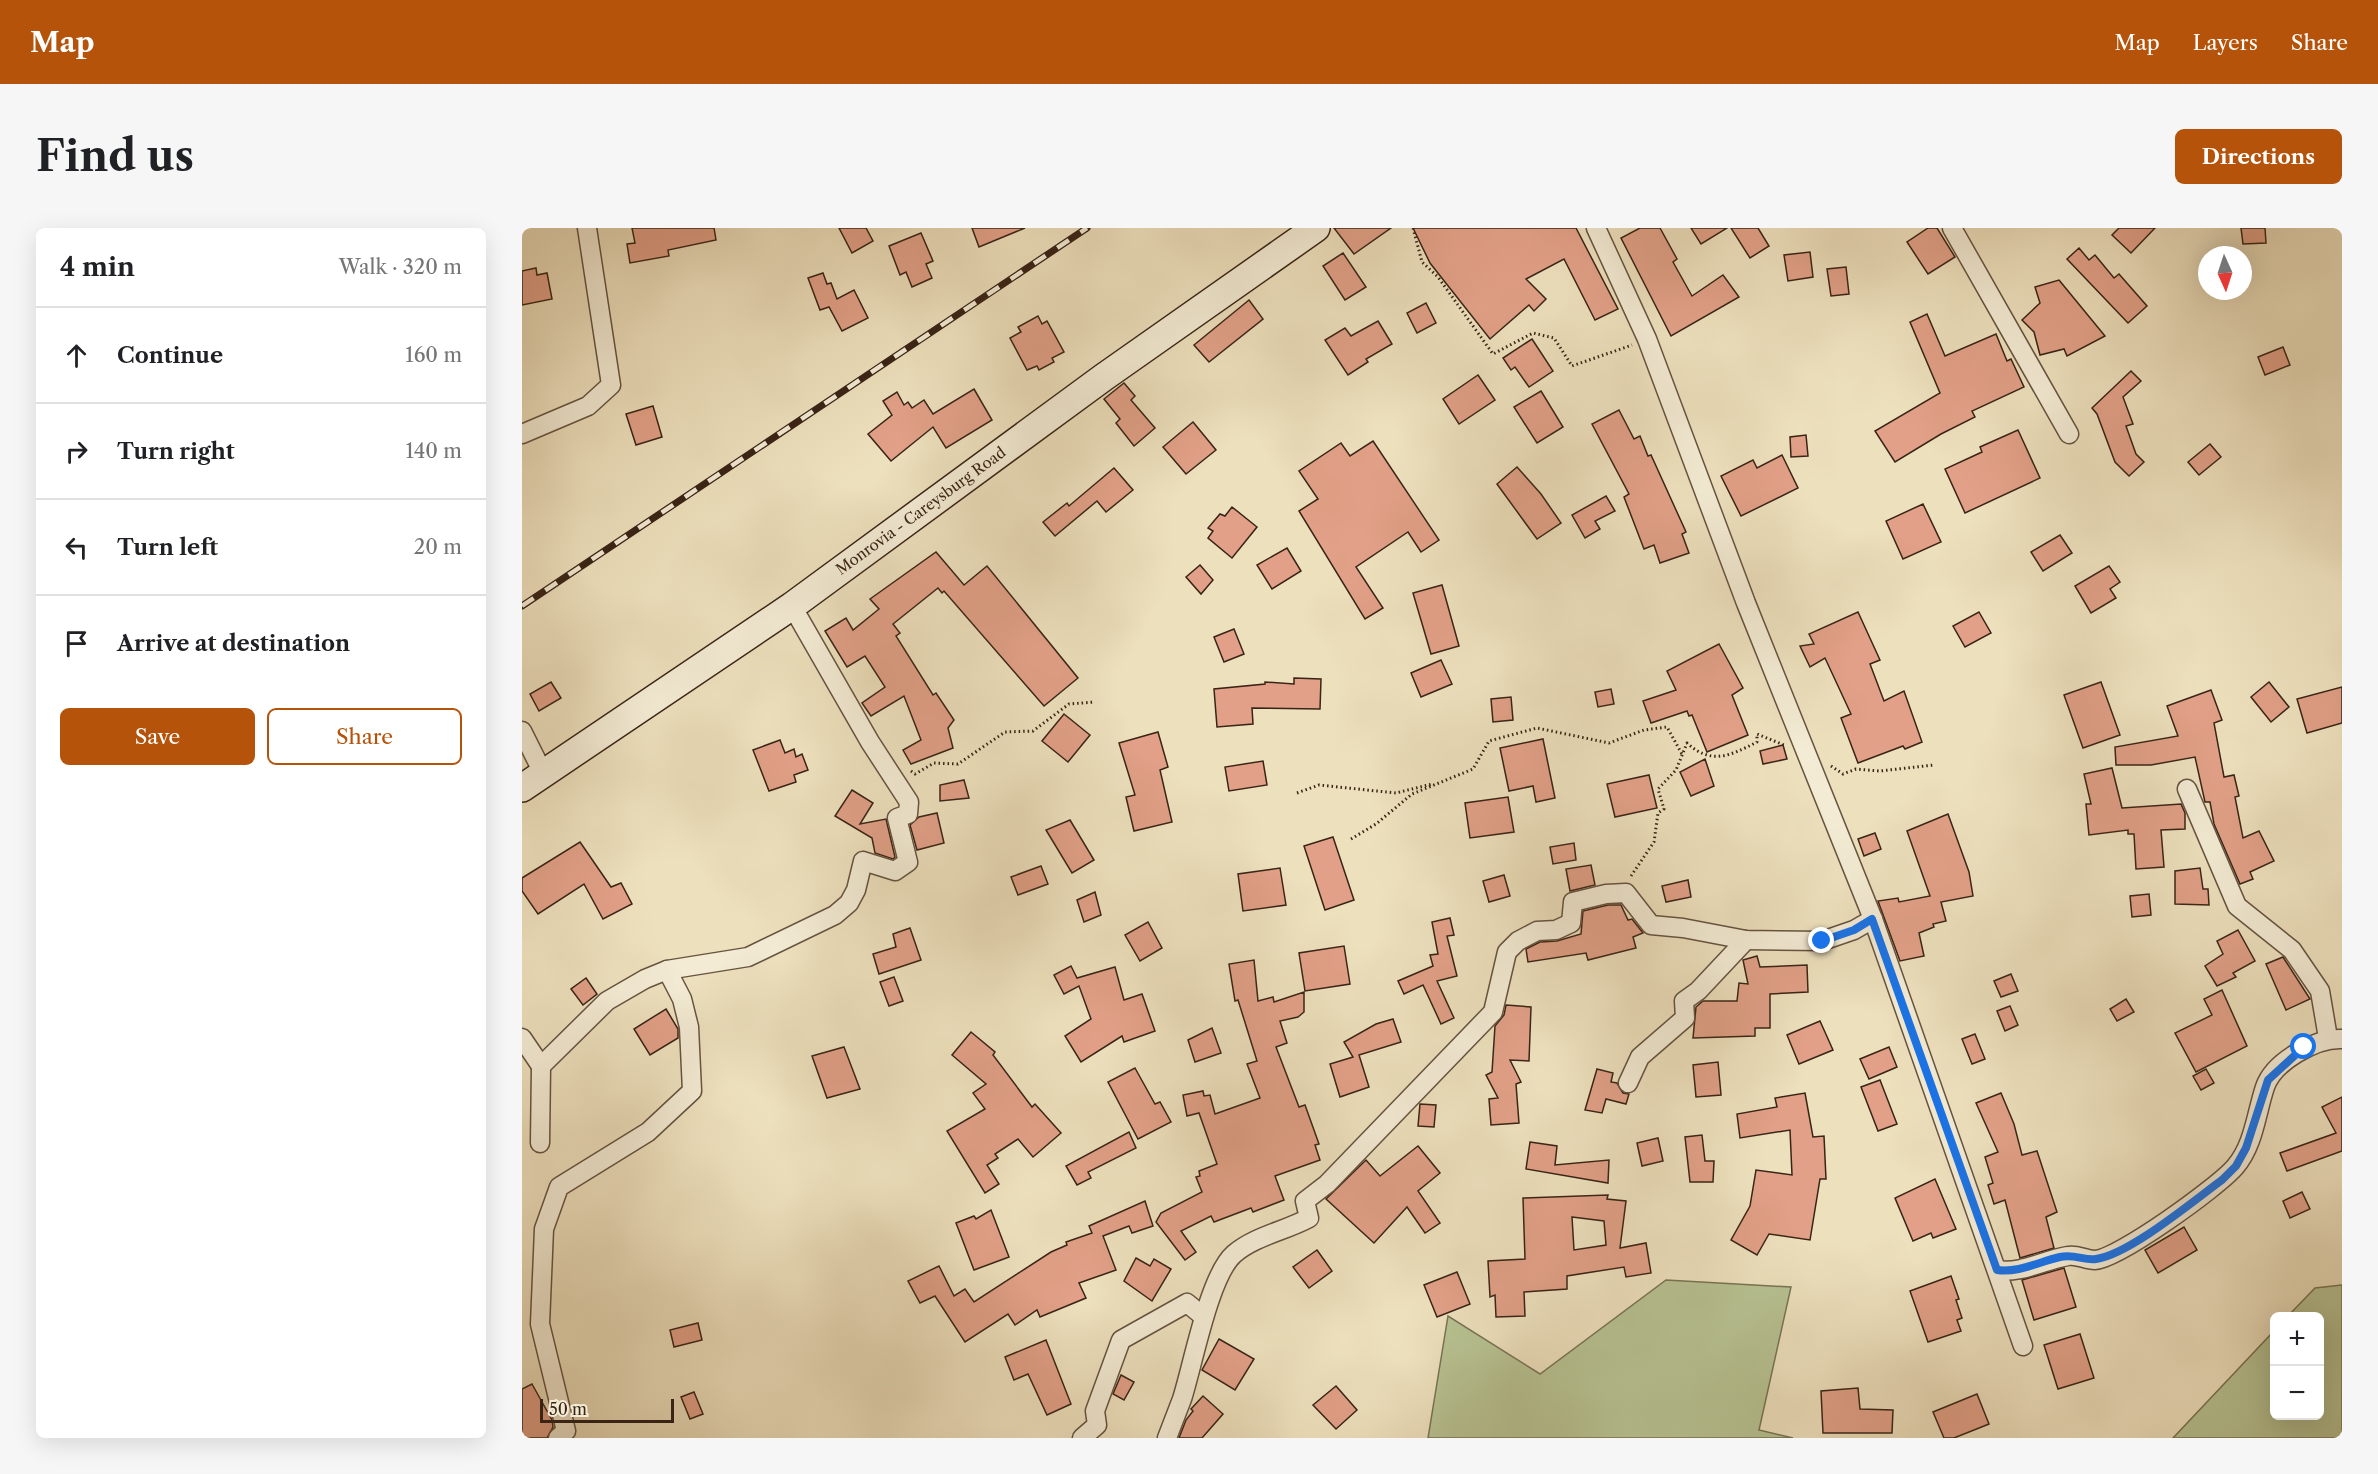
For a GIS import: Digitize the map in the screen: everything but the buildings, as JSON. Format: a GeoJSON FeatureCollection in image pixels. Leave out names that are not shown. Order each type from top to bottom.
{"type":"FeatureCollection","features":[{"type":"Feature","properties":{"kind":"main road","name":"Monrovia - Careysburg Road"},"geometry":{"type":"LineString","coordinates":[[533,781],[792,606],[1104,377],[1316,228]]}},
{"type":"Feature","properties":{"kind":"street"},"geometry":{"type":"LineString","coordinates":[[522,434],[588,406],[611,385],[587,228]]}},
{"type":"Feature","properties":{"kind":"street"},"geometry":{"type":"LineString","coordinates":[[1596,228],[1647,339],[1804,751],[1872,919],[2023,1346]]}},
{"type":"Feature","properties":{"kind":"street"},"geometry":{"type":"LineString","coordinates":[[1952,228],[2069,434]]}},
{"type":"Feature","properties":{"kind":"street"},"geometry":{"type":"LineString","coordinates":[[541,1066],[607,1001],[667,970],[747,957],[770,948],[835,915],[849,903],[856,890],[863,861],[895,871],[908,862],[897,818],[908,814],[909,802],[870,742],[792,606]]}},
{"type":"Feature","properties":{"kind":"street"},"geometry":{"type":"LineString","coordinates":[[522,731],[533,781]]}},
{"type":"Feature","properties":{"kind":"street"},"geometry":{"type":"LineString","coordinates":[[1997,1270],[2013,1272],[2073,1255],[2095,1260],[2134,1242],[2222,1180],[2236,1166],[2258,1117],[2265,1087],[2273,1074],[2304,1047],[2335,1038],[2320,991],[2292,950],[2237,906],[2187,789]]}},
{"type":"Feature","properties":{"kind":"street"},"geometry":{"type":"LineString","coordinates":[[1167,1438],[1182,1400],[1204,1317],[1224,1266],[1234,1254],[1308,1218],[1305,1201],[1327,1184],[1493,1012],[1506,952],[1518,941],[1537,931],[1556,930],[1571,923],[1573,903],[1606,894],[1626,893],[1651,925],[1683,928],[1746,940],[1822,941],[1854,930],[1872,919]]}},
{"type":"Feature","properties":{"kind":"street"},"geometry":{"type":"LineString","coordinates":[[1628,1083],[1640,1057],[1685,1018],[1684,1001],[1698,991],[1746,940]]}},
{"type":"Feature","properties":{"kind":"street"},"geometry":{"type":"LineString","coordinates":[[558,1438],[566,1431],[540,1324],[544,1229],[559,1187],[648,1132],[692,1091],[688,1028],[682,999],[667,970]]}},
{"type":"Feature","properties":{"kind":"street"},"geometry":{"type":"LineString","coordinates":[[522,1038],[541,1066],[540,1143]]}},
{"type":"Feature","properties":{"kind":"street"},"geometry":{"type":"LineString","coordinates":[[1082,1438],[1097,1425],[1095,1411],[1121,1340],[1187,1303],[1204,1317]]}},
{"type":"Feature","properties":{"kind":"path"},"geometry":{"type":"LineString","coordinates":[[1413,228],[1422,262],[1438,277],[1493,354],[1533,333],[1554,338],[1572,366],[1647,339]]}},
{"type":"Feature","properties":{"kind":"path"},"geometry":{"type":"LineString","coordinates":[[908,768],[915,774],[934,763],[958,764],[1005,732],[1033,731],[1069,704],[1095,702]]}},
{"type":"Feature","properties":{"kind":"path"},"geometry":{"type":"LineString","coordinates":[[1351,839],[1376,824],[1412,794],[1473,769],[1489,741],[1537,728],[1609,743],[1652,728],[1667,727],[1683,756]]}},
{"type":"Feature","properties":{"kind":"path"},"geometry":{"type":"LineString","coordinates":[[1626,882],[1654,842],[1658,813],[1664,809],[1658,789],[1676,770],[1687,743],[1700,755],[1714,758],[1757,742],[1757,734],[1770,741],[1804,751],[1843,774],[1856,769],[1880,771],[1934,765]]}},
{"type":"Feature","properties":{"kind":"path"},"geometry":{"type":"LineString","coordinates":[[1297,792],[1319,785],[1396,793],[1442,781]]}},
{"type":"Feature","properties":{"kind":"green space"},"geometry":{"type":"Polygon","coordinates":[[[1666,1280],[1791,1287],[1759,1430],[1793,1438],[1428,1438],[1448,1316],[1540,1374],[1666,1280]]]}},
{"type":"Feature","properties":{"kind":"green space"},"geometry":{"type":"Polygon","coordinates":[[[2342,1285],[2342,1438],[2173,1438],[2270,1335],[2270,1420],[2324,1420],[2324,1312],[2292,1312],[2315,1288],[2342,1285]]]}},
{"type":"Feature","properties":{"kind":"railway"},"geometry":{"type":"LineString","coordinates":[[522,606],[1087,228]]}},
{"type":"Feature","properties":{"kind":"route"},"geometry":{"type":"LineString","coordinates":[[1822,941],[1837,938],[1872,919],[1997,1270],[2013,1272],[2073,1255],[2095,1260],[2134,1242],[2222,1180],[2236,1166],[2246,1148],[2258,1117],[2268,1080],[2304,1047]]}}]}
